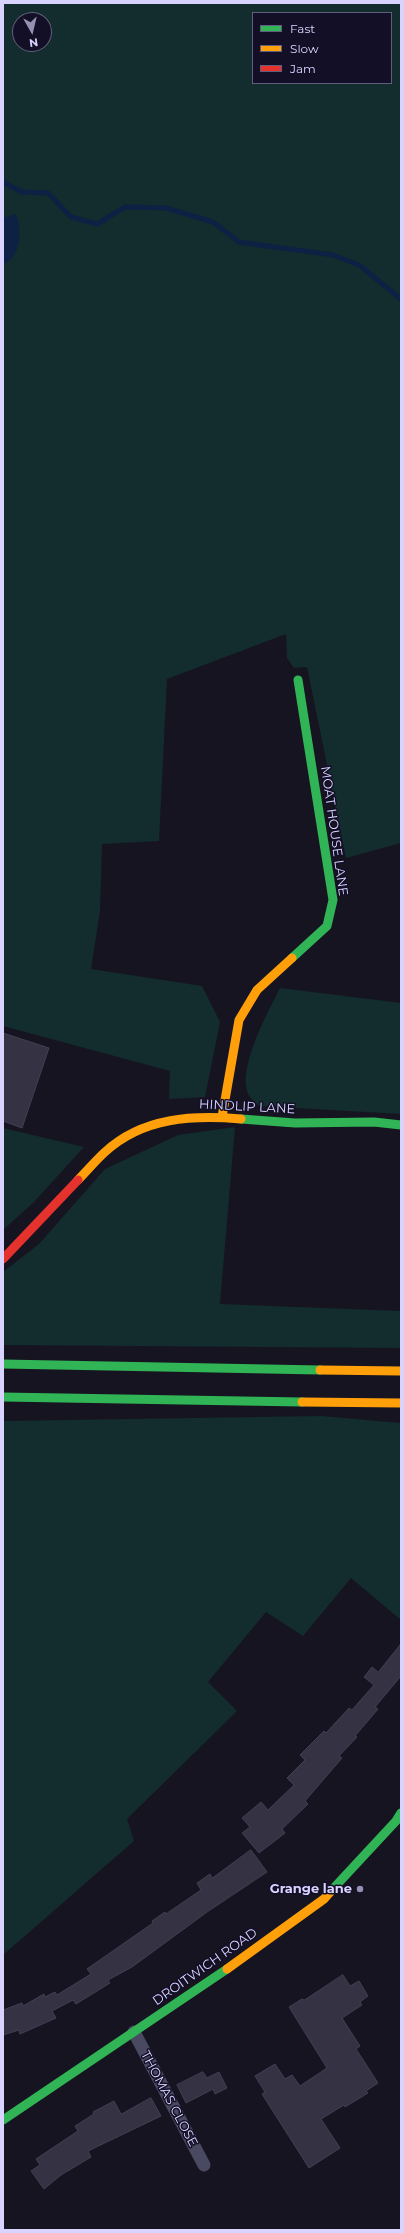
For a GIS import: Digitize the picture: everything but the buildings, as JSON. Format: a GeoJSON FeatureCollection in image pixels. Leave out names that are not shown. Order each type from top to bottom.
{"type":"FeatureCollection","features":[{"type":"Feature","properties":{"kind":"main road","name":"MOAT HOUSE LANE"},"geometry":{"type":"LineString","coordinates":[[222,1117],[233,1046],[239,1020],[257,990],[327,926],[332,900],[298,680]]}},
{"type":"Feature","properties":{"kind":"main road","name":"HINDLIP LANE"},"geometry":{"type":"LineString","coordinates":[[3,1259],[106,1151],[121,1139],[156,1122],[194,1116],[222,1117],[267,1122],[363,1121],[401,1126]]}},
{"type":"Feature","properties":{"kind":"main road"},"geometry":{"type":"LineString","coordinates":[[3,1364],[401,1371]]}},
{"type":"Feature","properties":{"kind":"main road"},"geometry":{"type":"LineString","coordinates":[[3,1397],[401,1403]]}},
{"type":"Feature","properties":{"kind":"main road","name":"DROITWICH ROAD"},"geometry":{"type":"LineString","coordinates":[[3,2120],[222,1973],[324,1899],[399,1819]]}},
{"type":"Feature","properties":{"kind":"street","name":"THOMAS CLOSE"},"geometry":{"type":"LineString","coordinates":[[134,2032],[204,2165]]}},
{"type":"Feature","properties":{"kind":"green space"},"geometry":{"type":"Polygon","coordinates":[[[3,3],[401,3],[401,843],[346,858],[307,667],[294,668],[287,658],[286,634],[167,679],[159,841],[102,844],[100,911],[91,969],[202,986],[220,1022],[205,1097],[169,1099],[170,1071],[3,1026],[3,3]]]}},
{"type":"Feature","properties":{"kind":"green space"},"geometry":{"type":"Polygon","coordinates":[[[280,988],[401,1003],[401,1114],[259,1106],[250,1097],[246,1086],[246,1073],[250,1058],[261,1026],[280,988]]]}},
{"type":"Feature","properties":{"kind":"green space"},"geometry":{"type":"Polygon","coordinates":[[[235,1127],[220,1304],[401,1311],[401,1348],[3,1345],[3,1272],[39,1244],[105,1169],[178,1135],[235,1127]]]}},
{"type":"Feature","properties":{"kind":"green space"},"geometry":{"type":"Polygon","coordinates":[[[3,1128],[84,1147],[34,1202],[3,1230],[3,1128]]]}},
{"type":"Feature","properties":{"kind":"green space"},"geometry":{"type":"Polygon","coordinates":[[[321,1416],[401,1423],[401,1620],[351,1578],[303,1636],[266,1612],[208,1682],[237,1711],[127,1819],[134,1841],[3,1955],[3,1421],[321,1416]]]}},
{"type":"Feature","properties":{"kind":"water"},"geometry":{"type":"Polygon","coordinates":[[[16,214],[19,227],[17,250],[9,261],[3,264],[3,218],[16,214]]]}},
{"type":"Feature","properties":{"kind":"waterway"},"geometry":{"type":"LineString","coordinates":[[3,182],[22,192],[48,193],[71,217],[97,224],[125,207],[166,208],[213,222],[239,242],[333,255],[359,265],[401,299]]}},
{"type":"Feature","properties":{"kind":"traffic: fast"},"geometry":{"type":"LineString","coordinates":[[292,958],[327,926],[333,900],[298,680]]}},
{"type":"Feature","properties":{"kind":"traffic: fast"},"geometry":{"type":"LineString","coordinates":[[241,1119],[295,1123],[374,1122],[401,1125]]}},
{"type":"Feature","properties":{"kind":"traffic: fast"},"geometry":{"type":"LineString","coordinates":[[3,1364],[320,1370]]}},
{"type":"Feature","properties":{"kind":"traffic: fast"},"geometry":{"type":"LineString","coordinates":[[3,1397],[302,1402]]}},
{"type":"Feature","properties":{"kind":"traffic: fast"},"geometry":{"type":"LineString","coordinates":[[331,1891],[396,1821],[401,1813]]}},
{"type":"Feature","properties":{"kind":"traffic: fast"},"geometry":{"type":"LineString","coordinates":[[3,2120],[227,1969]]}},
{"type":"Feature","properties":{"kind":"traffic: slow"},"geometry":{"type":"LineString","coordinates":[[222,1117],[239,1020],[257,990],[292,958]]}},
{"type":"Feature","properties":{"kind":"traffic: slow"},"geometry":{"type":"LineString","coordinates":[[78,1180],[105,1152],[120,1140],[152,1125],[187,1118],[241,1119]]}},
{"type":"Feature","properties":{"kind":"traffic: slow"},"geometry":{"type":"LineString","coordinates":[[320,1370],[401,1371]]}},
{"type":"Feature","properties":{"kind":"traffic: slow"},"geometry":{"type":"LineString","coordinates":[[302,1402],[401,1403]]}},
{"type":"Feature","properties":{"kind":"traffic: slow"},"geometry":{"type":"LineString","coordinates":[[227,1969],[324,1899],[331,1891]]}},
{"type":"Feature","properties":{"kind":"traffic: jam"},"geometry":{"type":"LineString","coordinates":[[3,1259],[78,1180]]}},
{"type":"Feature","properties":{"kind":"place","name":"Grange lane"},"geometry":{"type":"Point","coordinates":[360,1889]}}]}
